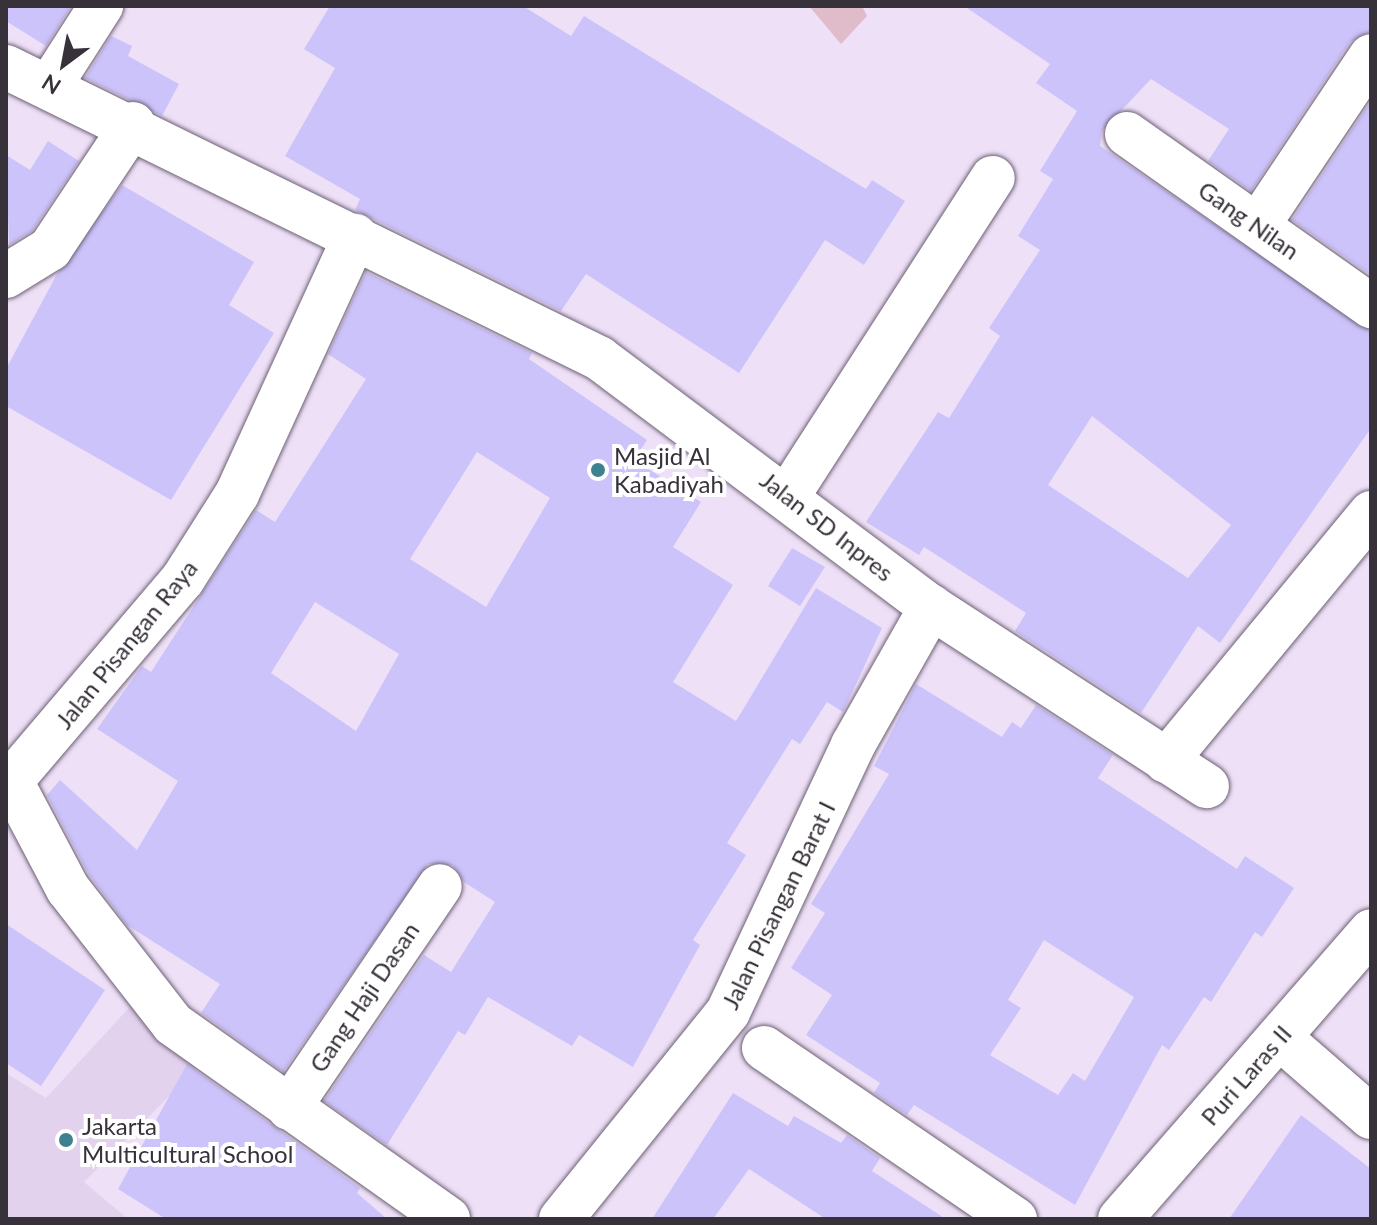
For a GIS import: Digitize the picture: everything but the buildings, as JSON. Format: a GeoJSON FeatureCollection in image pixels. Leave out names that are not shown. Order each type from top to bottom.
{"type":"FeatureCollection","features":[{"type":"Feature","properties":{"kind":"street"},"geometry":{"type":"LineString","coordinates":[[51,84],[101,6]]}},
{"type":"Feature","properties":{"kind":"street"},"geometry":{"type":"LineString","coordinates":[[1258,225],[1371,56]]}},
{"type":"Feature","properties":{"kind":"street"},"geometry":{"type":"LineString","coordinates":[[6,67],[51,84],[355,236]]}},
{"type":"Feature","properties":{"kind":"street"},"geometry":{"type":"LineString","coordinates":[[6,276],[50,249],[133,124]]}},
{"type":"Feature","properties":{"kind":"street","name":"Gang Nilan"},"geometry":{"type":"LineString","coordinates":[[1127,134],[1371,306]]}},
{"type":"Feature","properties":{"kind":"street"},"geometry":{"type":"LineString","coordinates":[[789,494],[993,178]]}},
{"type":"Feature","properties":{"kind":"street","name":"Jalan SD Inpres"},"geometry":{"type":"LineString","coordinates":[[355,236],[599,358],[789,494],[931,607],[1207,786]]}},
{"type":"Feature","properties":{"kind":"street","name":"Jalan Pisangan Raya"},"geometry":{"type":"LineString","coordinates":[[355,236],[237,494],[183,579],[14,762],[68,889],[173,1024],[448,1219]]}},
{"type":"Feature","properties":{"kind":"street"},"geometry":{"type":"LineString","coordinates":[[1166,761],[1371,513]]}},
{"type":"Feature","properties":{"kind":"street","name":"Jalan Pisangan Barat I"},"geometry":{"type":"LineString","coordinates":[[561,1219],[728,1012],[853,745],[931,607]]}},
{"type":"Feature","properties":{"kind":"street","name":"Gang Haji Dasan"},"geometry":{"type":"LineString","coordinates":[[289,1108],[440,886]]}},
{"type":"Feature","properties":{"kind":"street","name":"Puri Laras II"},"geometry":{"type":"LineString","coordinates":[[1120,1219],[1371,931]]}},
{"type":"Feature","properties":{"kind":"street"},"geometry":{"type":"LineString","coordinates":[[1279,1037],[1371,1117]]}},
{"type":"Feature","properties":{"kind":"street"},"geometry":{"type":"LineString","coordinates":[[764,1048],[1015,1219]]}},
{"type":"Feature","properties":{"kind":"shaded area"},"geometry":{"type":"Polygon","coordinates":[[[809,6],[862,6],[867,16],[841,44],[809,6]]]}},
{"type":"Feature","properties":{"kind":"shaded area","name":"Jakarta Multicultural School"},"geometry":{"type":"Polygon","coordinates":[[[138,998],[203,1062],[84,1182],[128,1219],[6,1219],[6,1073],[46,1098],[138,998]]]}},
{"type":"Feature","properties":{"kind":"place","name":"Masjid Al Kabadiyah"},"geometry":{"type":"Point","coordinates":[598,470]}},
{"type":"Feature","properties":{"kind":"place","name":"Jakarta Multicultural School"},"geometry":{"type":"Point","coordinates":[66,1140]}}]}
